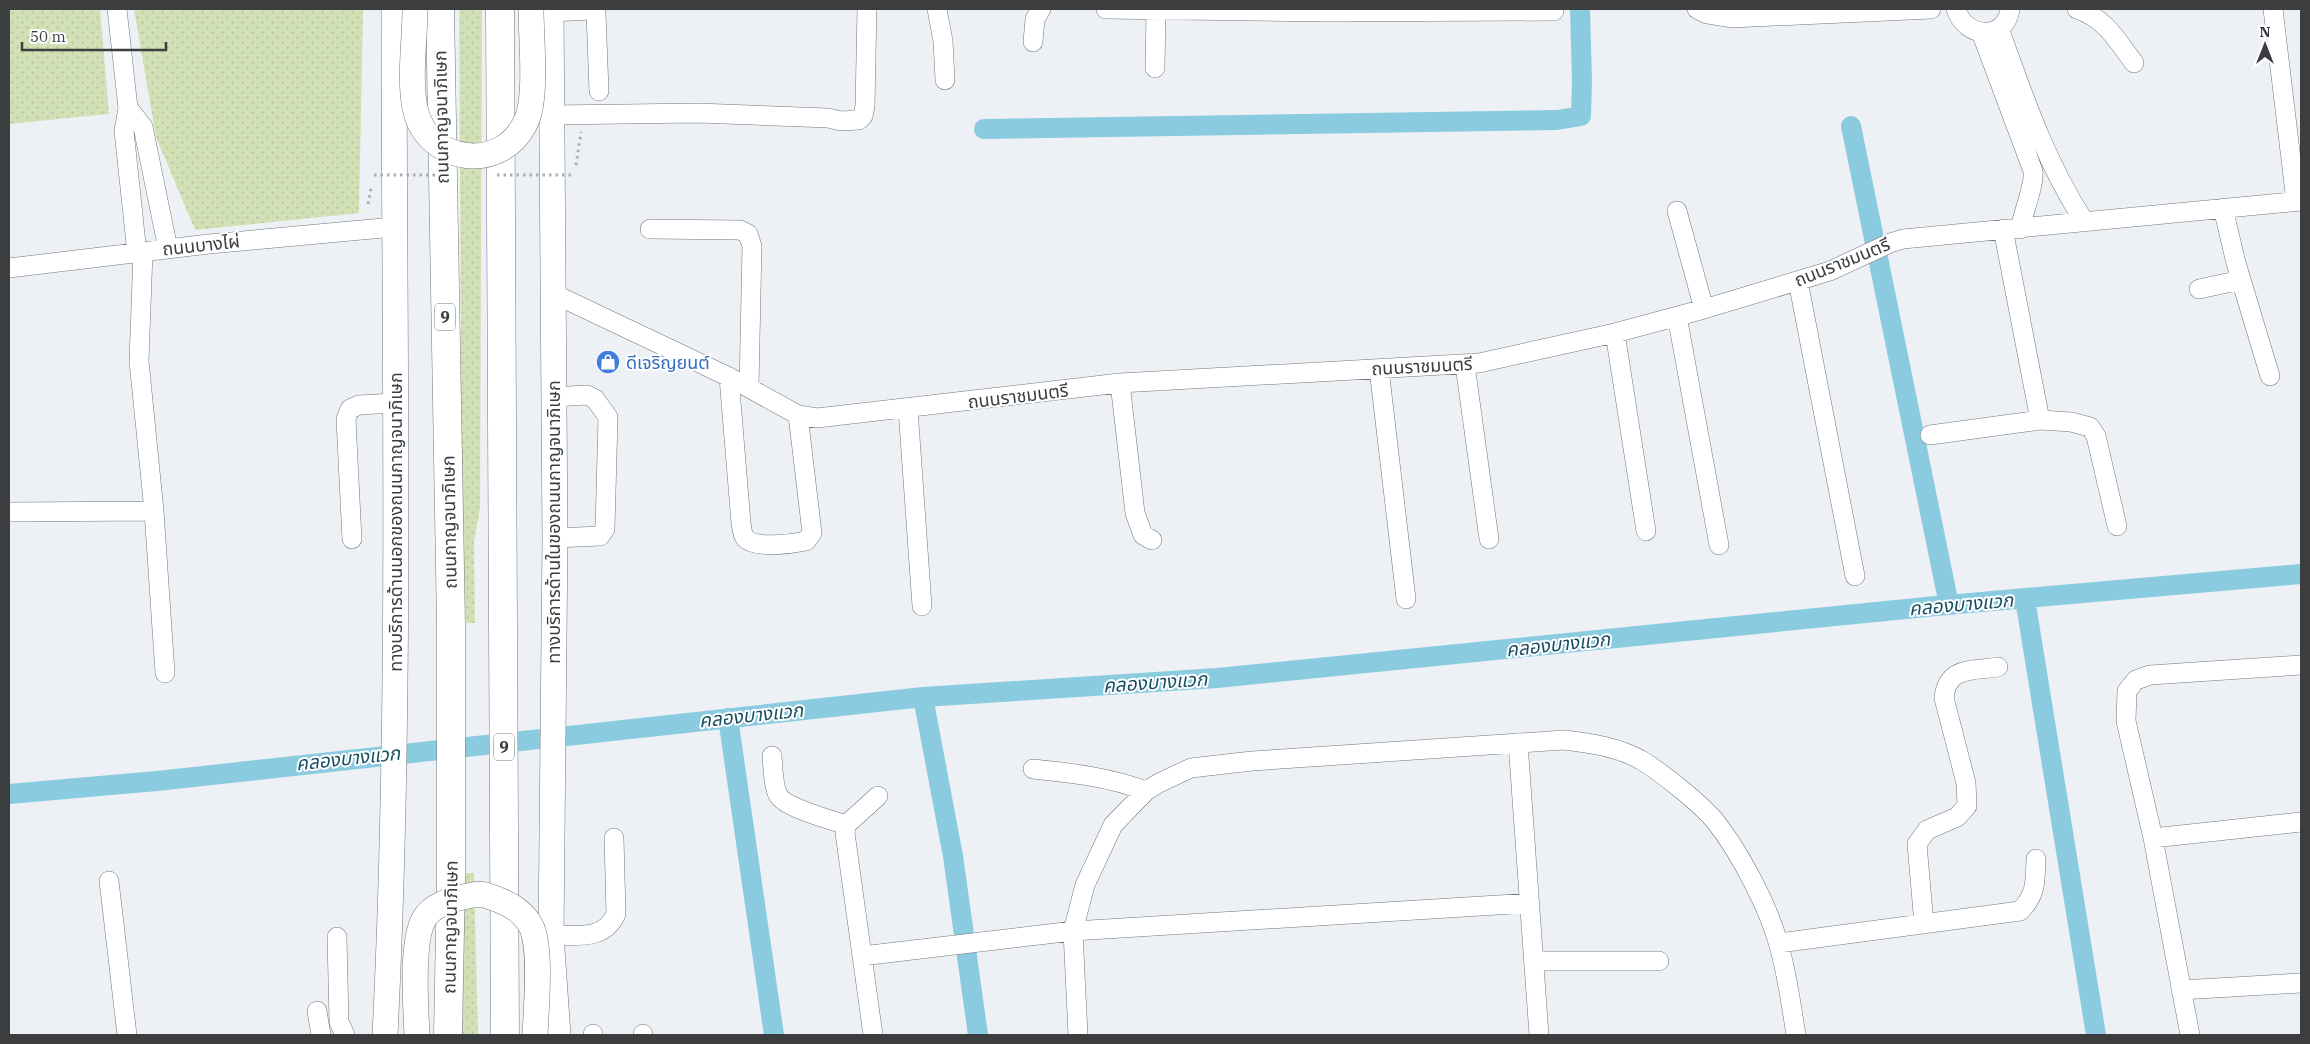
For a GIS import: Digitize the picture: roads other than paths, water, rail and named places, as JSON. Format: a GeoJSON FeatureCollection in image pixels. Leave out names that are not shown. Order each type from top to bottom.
{"type":"FeatureCollection","features":[{"type":"Feature","properties":{"kind":"highway","name":"ถนนกาญจนาภิเษก"},"geometry":{"type":"LineString","coordinates":[[440,9],[451,624],[452,878],[448,1035]]}},
{"type":"Feature","properties":{"kind":"highway","name":"9"},"geometry":{"type":"LineString","coordinates":[[500,9],[505,1035]]}},
{"type":"Feature","properties":{"kind":"main road","name":"ทางบริการด้านนอกของถนนกาญจนาภิเษก"},"geometry":{"type":"LineString","coordinates":[[385,1035],[393,885],[395,628],[394,9]]}},
{"type":"Feature","properties":{"kind":"main road"},"geometry":{"type":"LineString","coordinates":[[415,9],[415,108],[421,127],[436,143],[458,155],[478,156],[494,154],[510,144],[520,132],[528,117],[544,10]]}},
{"type":"Feature","properties":{"kind":"main road","name":"ทางบริการด้านในของถนนกาญจนาภิเษก"},"geometry":{"type":"LineString","coordinates":[[544,10],[552,115],[555,538],[552,935],[558,1035]]}},
{"type":"Feature","properties":{"kind":"main road"},"geometry":{"type":"LineString","coordinates":[[417,1035],[415,971],[417,942],[426,916],[450,900],[480,894],[501,900],[517,909],[531,926],[536,964],[535,1035]]}},
{"type":"Feature","properties":{"kind":"street"},"geometry":{"type":"LineString","coordinates":[[117,9],[128,108],[124,131],[140,252],[139,361],[154,511],[165,673]]}},
{"type":"Feature","properties":{"kind":"street"},"geometry":{"type":"LineString","coordinates":[[552,115],[698,113],[828,118],[849,122],[859,120],[865,106],[867,9]]}},
{"type":"Feature","properties":{"kind":"street"},"geometry":{"type":"LineString","coordinates":[[937,9],[943,41],[945,80]]}},
{"type":"Feature","properties":{"kind":"street"},"geometry":{"type":"LineString","coordinates":[[1033,42],[1035,20],[1041,9]]}},
{"type":"Feature","properties":{"kind":"street"},"geometry":{"type":"LineString","coordinates":[[1106,9],[1554,11]]}},
{"type":"Feature","properties":{"kind":"street"},"geometry":{"type":"LineString","coordinates":[[1697,9],[1707,14],[1731,18],[1931,9]]}},
{"type":"Feature","properties":{"kind":"street"},"geometry":{"type":"LineString","coordinates":[[1956,9],[1959,18],[1965,26],[1990,30],[2009,14],[2010,9]]}},
{"type":"Feature","properties":{"kind":"street"},"geometry":{"type":"LineString","coordinates":[[2077,9],[2092,14],[2107,26],[2134,64]]}},
{"type":"Feature","properties":{"kind":"street"},"geometry":{"type":"LineString","coordinates":[[2273,9],[2298,201]]}},
{"type":"Feature","properties":{"kind":"street"},"geometry":{"type":"LineString","coordinates":[[544,10],[590,10],[596,13],[600,91]]}},
{"type":"Feature","properties":{"kind":"street"},"geometry":{"type":"LineString","coordinates":[[1154,68],[1156,10]]}},
{"type":"Feature","properties":{"kind":"street"},"geometry":{"type":"LineString","coordinates":[[1990,30],[2033,120],[2058,180],[2084,221]]}},
{"type":"Feature","properties":{"kind":"street"},"geometry":{"type":"LineString","coordinates":[[1990,30],[2034,181],[2012,229],[2040,420]]}},
{"type":"Feature","properties":{"kind":"street"},"geometry":{"type":"LineString","coordinates":[[128,108],[143,127],[168,249]]}},
{"type":"Feature","properties":{"kind":"street"},"geometry":{"type":"LineString","coordinates":[[2034,181],[2058,180]]}},
{"type":"Feature","properties":{"kind":"street","name":"ถนนราชมนตรี"},"geometry":{"type":"LineString","coordinates":[[552,293],[728,377],[798,415],[817,418],[908,409],[1120,383],[1233,375],[1465,365],[1514,356],[1704,309],[1830,271],[1890,243],[1916,237],[2298,201]]}},
{"type":"Feature","properties":{"kind":"street"},"geometry":{"type":"LineString","coordinates":[[2223,208],[2240,280],[2270,376]]}},
{"type":"Feature","properties":{"kind":"street"},"geometry":{"type":"LineString","coordinates":[[1677,211],[1704,309]]}},
{"type":"Feature","properties":{"kind":"street","name":"ถนนบางไผ่"},"geometry":{"type":"LineString","coordinates":[[9,268],[168,249],[394,227]]}},
{"type":"Feature","properties":{"kind":"street"},"geometry":{"type":"LineString","coordinates":[[650,229],[740,230],[748,234],[752,246],[749,388]]}},
{"type":"Feature","properties":{"kind":"street"},"geometry":{"type":"LineString","coordinates":[[2199,289],[2240,280]]}},
{"type":"Feature","properties":{"kind":"street"},"geometry":{"type":"LineString","coordinates":[[1798,281],[1855,576]]}},
{"type":"Feature","properties":{"kind":"street"},"geometry":{"type":"LineString","coordinates":[[1677,316],[1719,544]]}},
{"type":"Feature","properties":{"kind":"street"},"geometry":{"type":"LineString","coordinates":[[1615,332],[1646,532]]}},
{"type":"Feature","properties":{"kind":"street"},"geometry":{"type":"LineString","coordinates":[[1465,365],[1489,539]]}},
{"type":"Feature","properties":{"kind":"street"},"geometry":{"type":"LineString","coordinates":[[1379,369],[1406,599]]}},
{"type":"Feature","properties":{"kind":"street"},"geometry":{"type":"LineString","coordinates":[[728,377],[741,523],[744,536],[753,544],[806,541],[812,533],[798,415]]}},
{"type":"Feature","properties":{"kind":"street"},"geometry":{"type":"LineString","coordinates":[[1120,383],[1135,513],[1143,535],[1152,540]]}},
{"type":"Feature","properties":{"kind":"street"},"geometry":{"type":"LineString","coordinates":[[553,397],[587,395],[599,402],[608,417],[605,529],[600,536],[555,538]]}},
{"type":"Feature","properties":{"kind":"street"},"geometry":{"type":"LineString","coordinates":[[352,539],[346,419],[350,409],[359,405],[395,403]]}},
{"type":"Feature","properties":{"kind":"street"},"geometry":{"type":"LineString","coordinates":[[908,409],[922,606]]}},
{"type":"Feature","properties":{"kind":"street"},"geometry":{"type":"LineString","coordinates":[[1930,436],[2040,420],[2071,422],[2090,426],[2096,436],[2117,526]]}},
{"type":"Feature","properties":{"kind":"street"},"geometry":{"type":"LineString","coordinates":[[9,512],[154,511]]}},
{"type":"Feature","properties":{"kind":"street"},"geometry":{"type":"LineString","coordinates":[[2190,1035],[2153,838],[2126,721],[2127,691],[2136,680],[2150,675],[2301,665]]}},
{"type":"Feature","properties":{"kind":"street"},"geometry":{"type":"LineString","coordinates":[[1924,924],[1917,844],[1927,830],[1957,817],[1967,806],[1966,783],[1944,698],[1946,684],[1951,676],[1960,672],[1998,667]]}},
{"type":"Feature","properties":{"kind":"street"},"geometry":{"type":"LineString","coordinates":[[1078,1035],[1073,931],[1085,885],[1113,825],[1146,791],[1191,768],[1252,761],[1564,740],[1598,744],[1640,760],[1678,788],[1714,820],[1742,864],[1768,913],[1779,943],[1796,1035]]}},
{"type":"Feature","properties":{"kind":"street"},"geometry":{"type":"LineString","coordinates":[[1518,743],[1539,1035]]}},
{"type":"Feature","properties":{"kind":"street"},"geometry":{"type":"LineString","coordinates":[[772,756],[777,793],[782,799],[846,825]]}},
{"type":"Feature","properties":{"kind":"street"},"geometry":{"type":"LineString","coordinates":[[1033,769],[1118,780],[1146,791]]}},
{"type":"Feature","properties":{"kind":"street"},"geometry":{"type":"LineString","coordinates":[[873,1035],[845,833],[846,825],[878,796]]}},
{"type":"Feature","properties":{"kind":"street"},"geometry":{"type":"LineString","coordinates":[[2153,838],[2301,822]]}},
{"type":"Feature","properties":{"kind":"street"},"geometry":{"type":"LineString","coordinates":[[552,935],[591,934],[603,931],[612,924],[616,914],[614,838]]}},
{"type":"Feature","properties":{"kind":"street"},"geometry":{"type":"LineString","coordinates":[[1779,943],[2020,911],[2030,901],[2034,893],[2036,858]]}},
{"type":"Feature","properties":{"kind":"street"},"geometry":{"type":"LineString","coordinates":[[109,881],[127,1035]]}},
{"type":"Feature","properties":{"kind":"street"},"geometry":{"type":"LineString","coordinates":[[862,956],[971,945],[1024,935],[1073,931],[1529,903]]}},
{"type":"Feature","properties":{"kind":"street"},"geometry":{"type":"LineString","coordinates":[[337,937],[339,1022],[345,1035]]}},
{"type":"Feature","properties":{"kind":"street"},"geometry":{"type":"LineString","coordinates":[[1534,962],[1659,960]]}},
{"type":"Feature","properties":{"kind":"street"},"geometry":{"type":"LineString","coordinates":[[2181,990],[2301,983]]}},
{"type":"Feature","properties":{"kind":"street"},"geometry":{"type":"LineString","coordinates":[[318,1011],[321,1035]]}},
{"type":"Feature","properties":{"kind":"waterway"},"geometry":{"type":"LineString","coordinates":[[984,129],[1557,120],[1581,116],[1580,9]]}},
{"type":"Feature","properties":{"kind":"waterway"},"geometry":{"type":"LineString","coordinates":[[1851,126],[1949,605]]}},
{"type":"Feature","properties":{"kind":"waterway","name":"คลองบางแวก"},"geometry":{"type":"LineString","coordinates":[[9,794],[157,781],[923,697],[1217,678],[1936,606],[2301,574]]}},
{"type":"Feature","properties":{"kind":"waterway"},"geometry":{"type":"LineString","coordinates":[[2025,599],[2096,1035]]}},
{"type":"Feature","properties":{"kind":"waterway"},"geometry":{"type":"LineString","coordinates":[[923,697],[953,856],[978,1035]]}},
{"type":"Feature","properties":{"kind":"waterway"},"geometry":{"type":"LineString","coordinates":[[728,718],[774,1035]]}},
{"type":"Feature","properties":{"kind":"place","name":"ดีเจริญยนต์"},"geometry":{"type":"Point","coordinates":[608,362]}}]}
